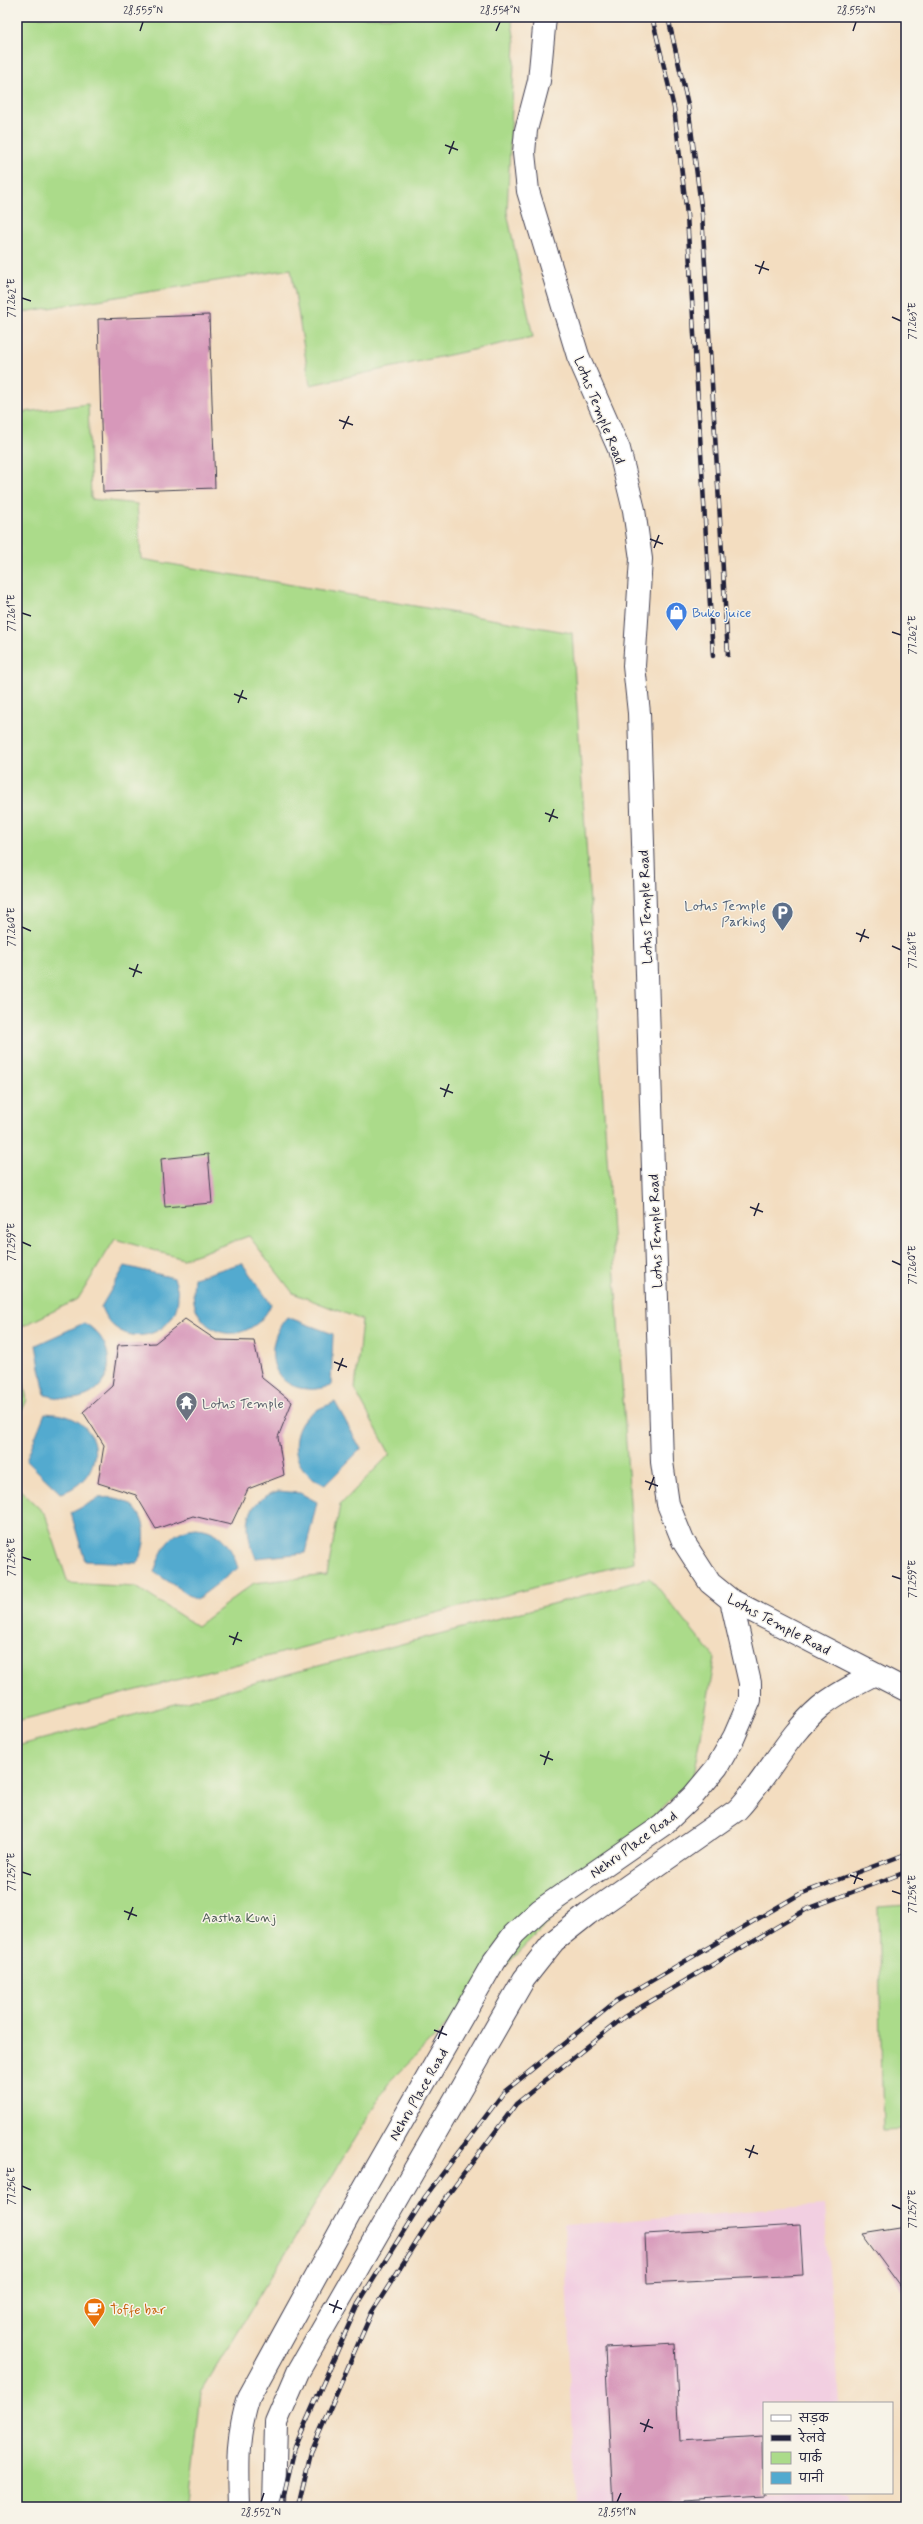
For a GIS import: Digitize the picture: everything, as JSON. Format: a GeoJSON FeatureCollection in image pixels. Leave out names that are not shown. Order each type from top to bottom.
{"type":"FeatureCollection","features":[{"type":"Feature","properties":{"kind":"street","name":"Lotus Temple Road"},"geometry":{"type":"LineString","coordinates":[[545,17],[538,81],[526,130],[524,153],[528,191],[578,356],[619,449],[634,510],[641,559],[634,666],[639,720],[662,1462],[668,1504],[683,1541],[710,1583],[731,1600],[906,1690]]}},
{"type":"Feature","properties":{"kind":"street","name":"Nehru Place Road"},"geometry":{"type":"LineString","coordinates":[[239,2507],[237,2448],[241,2422],[249,2397],[364,2188],[494,1961],[514,1934],[540,1910],[668,1820],[693,1796],[718,1767],[734,1737],[750,1700],[750,1683],[731,1600]]}},
{"type":"Feature","properties":{"kind":"street"},"geometry":{"type":"LineString","coordinates":[[274,2507],[276,2423],[298,2372],[524,1979],[554,1941],[588,1914],[737,1810],[749,1798],[802,1726],[819,1708],[840,1692],[875,1674]]}},
{"type":"Feature","properties":{"kind":"shaded area"},"geometry":{"type":"Polygon","coordinates":[[[824,2205],[840,2402],[763,2402],[763,2494],[848,2494],[849,2507],[576,2507],[564,2225],[824,2205]]]}},
{"type":"Feature","properties":{"kind":"green space"},"geometry":{"type":"Polygon","coordinates":[[[17,17],[511,17],[515,42],[507,212],[533,337],[310,385],[291,269],[17,313],[17,17]]]}},
{"type":"Feature","properties":{"kind":"green space"},"geometry":{"type":"Polygon","coordinates":[[[88,404],[91,499],[137,504],[141,559],[572,633],[634,1562],[17,1721],[17,1487],[45,1514],[68,1583],[136,1587],[197,1626],[254,1583],[327,1575],[340,1505],[390,1454],[355,1390],[362,1320],[293,1293],[249,1236],[183,1259],[115,1239],[78,1299],[17,1329],[17,413],[88,404]]]}},
{"type":"Feature","properties":{"kind":"green space"},"geometry":{"type":"Polygon","coordinates":[[[17,1348],[27,1400],[17,1421],[17,1348]]]}},
{"type":"Feature","properties":{"kind":"green space","name":"Aastha Kunj"},"geometry":{"type":"Polygon","coordinates":[[[650,1578],[715,1658],[694,1776],[388,2084],[201,2392],[189,2507],[17,2507],[17,1746],[650,1578]]]}},
{"type":"Feature","properties":{"kind":"green space"},"geometry":{"type":"Polygon","coordinates":[[[906,1905],[906,2129],[883,2130],[878,1907],[906,1905]]]}},
{"type":"Feature","properties":{"kind":"water"},"geometry":{"type":"Polygon","coordinates":[[[242,1263],[271,1304],[265,1315],[256,1324],[246,1330],[236,1333],[224,1333],[214,1329],[205,1322],[197,1311],[193,1291],[194,1278],[242,1263]]]}},
{"type":"Feature","properties":{"kind":"water"},"geometry":{"type":"Polygon","coordinates":[[[125,1266],[174,1278],[178,1297],[175,1312],[166,1325],[153,1333],[139,1336],[124,1333],[111,1323],[101,1307],[125,1266]]]}},
{"type":"Feature","properties":{"kind":"water"},"geometry":{"type":"Polygon","coordinates":[[[287,1317],[333,1334],[331,1386],[307,1389],[294,1386],[284,1380],[277,1372],[273,1362],[275,1339],[280,1327],[287,1317]]]}},
{"type":"Feature","properties":{"kind":"water"},"geometry":{"type":"Polygon","coordinates":[[[84,1323],[95,1331],[103,1341],[107,1352],[108,1364],[106,1375],[101,1385],[92,1393],[75,1399],[45,1395],[36,1345],[84,1323]]]}},
{"type":"Feature","properties":{"kind":"water"},"geometry":{"type":"Polygon","coordinates":[[[335,1402],[361,1449],[325,1485],[311,1477],[302,1466],[298,1459],[295,1443],[304,1420],[313,1412],[335,1402]]]}},
{"type":"Feature","properties":{"kind":"water"},"geometry":{"type":"Polygon","coordinates":[[[45,1413],[66,1416],[82,1424],[90,1434],[94,1445],[94,1457],[91,1469],[73,1488],[60,1493],[26,1460],[45,1413]]]}},
{"type":"Feature","properties":{"kind":"water"},"geometry":{"type":"Polygon","coordinates":[[[278,1491],[300,1493],[317,1502],[305,1553],[256,1558],[249,1537],[249,1518],[252,1509],[258,1502],[266,1496],[278,1491]]]}},
{"type":"Feature","properties":{"kind":"water"},"geometry":{"type":"Polygon","coordinates":[[[99,1498],[113,1498],[125,1501],[134,1507],[140,1516],[144,1526],[144,1538],[142,1550],[137,1563],[85,1561],[71,1513],[99,1498]]]}},
{"type":"Feature","properties":{"kind":"water"},"geometry":{"type":"Polygon","coordinates":[[[195,1528],[212,1532],[224,1540],[232,1553],[238,1568],[196,1600],[154,1572],[160,1556],[168,1542],[179,1533],[195,1528]]]}},
{"type":"Feature","properties":{"kind":"building"},"geometry":{"type":"Polygon","coordinates":[[[209,315],[215,488],[103,492],[98,319],[209,315]]]}},
{"type":"Feature","properties":{"kind":"building"},"geometry":{"type":"Polygon","coordinates":[[[208,1154],[212,1203],[165,1207],[161,1159],[208,1154]]]}},
{"type":"Feature","properties":{"kind":"building","name":"Lotus Temple"},"geometry":{"type":"Polygon","coordinates":[[[185,1319],[216,1340],[254,1341],[262,1378],[292,1402],[278,1437],[284,1475],[248,1489],[231,1525],[193,1516],[156,1529],[136,1495],[98,1483],[104,1445],[83,1412],[112,1386],[118,1345],[155,1343],[185,1319]]]}},
{"type":"Feature","properties":{"kind":"building"},"geometry":{"type":"Polygon","coordinates":[[[800,2225],[803,2275],[647,2283],[645,2234],[800,2225]]]}},
{"type":"Feature","properties":{"kind":"building"},"geometry":{"type":"Polygon","coordinates":[[[906,2227],[906,2294],[862,2234],[906,2227]]]}},
{"type":"Feature","properties":{"kind":"building"},"geometry":{"type":"Polygon","coordinates":[[[675,2344],[680,2441],[763,2436],[764,2495],[683,2500],[683,2503],[613,2507],[605,2348],[675,2344]]]}},
{"type":"Feature","properties":{"kind":"railway"},"geometry":{"type":"LineString","coordinates":[[652,17],[674,108],[687,215],[713,656]]}},
{"type":"Feature","properties":{"kind":"railway"},"geometry":{"type":"LineString","coordinates":[[668,17],[688,105],[702,214],[728,655]]}},
{"type":"Feature","properties":{"kind":"railway"},"geometry":{"type":"LineString","coordinates":[[281,2507],[295,2447],[358,2304],[425,2197],[504,2092],[615,2002],[800,1894],[906,1854]]}},
{"type":"Feature","properties":{"kind":"railway"},"geometry":{"type":"LineString","coordinates":[[298,2507],[311,2452],[372,2312],[439,2207],[516,2104],[624,2017],[807,1909],[906,1872]]}},
{"type":"Feature","properties":{"kind":"place","name":"Buko juice"},"geometry":{"type":"Point","coordinates":[676,632]}},
{"type":"Feature","properties":{"kind":"place","name":"Lotus Temple Parking"},"geometry":{"type":"Point","coordinates":[782,932]}},
{"type":"Feature","properties":{"kind":"place","name":"Lotus Temple"},"geometry":{"type":"Point","coordinates":[186,1422]}},
{"type":"Feature","properties":{"kind":"place","name":"Toffe bar"},"geometry":{"type":"Point","coordinates":[94,2328]}}]}
